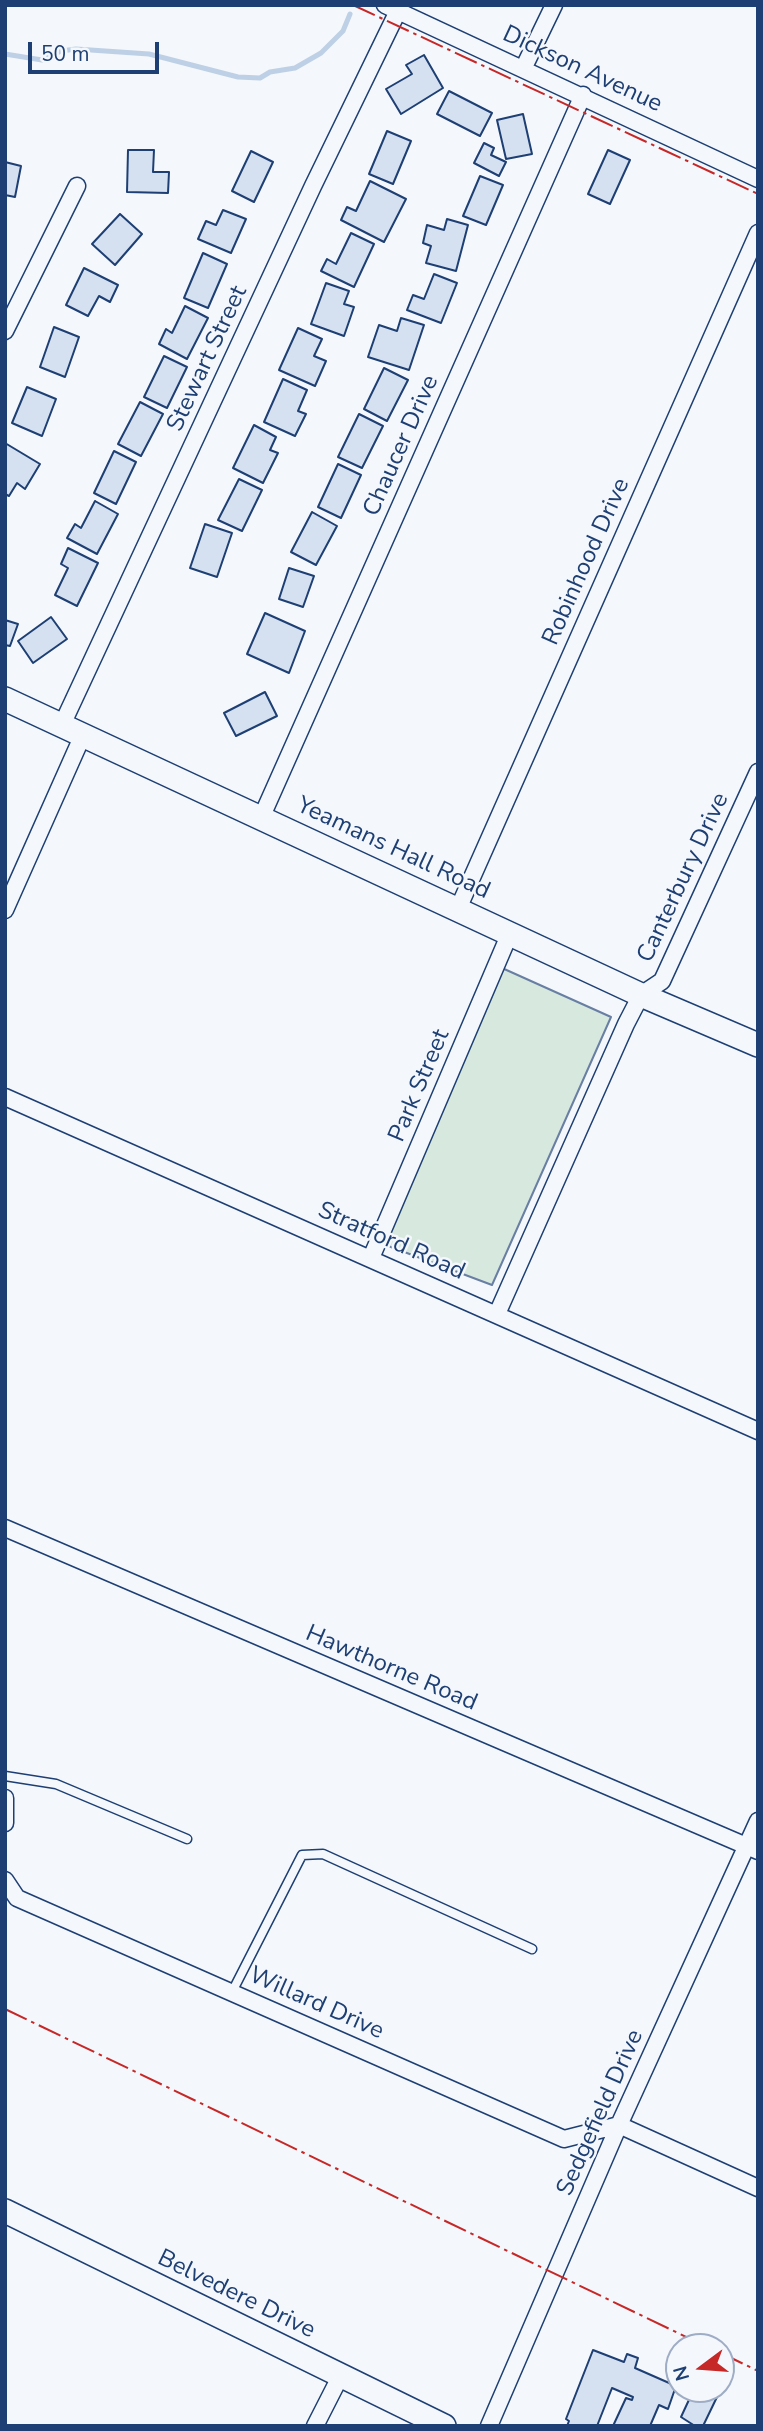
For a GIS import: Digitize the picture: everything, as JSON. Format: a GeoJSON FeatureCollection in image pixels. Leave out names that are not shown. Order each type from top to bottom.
{"type":"FeatureCollection","features":[{"type":"Feature","properties":{"kind":"street"},"geometry":{"type":"LineString","coordinates":[[524,67],[554,5]]}},
{"type":"Feature","properties":{"kind":"street","name":"Dickson Avenue"},"geometry":{"type":"LineString","coordinates":[[392,8],[524,67],[758,179]]}},
{"type":"Feature","properties":{"kind":"street","name":"Stewart Street"},"geometry":{"type":"LineString","coordinates":[[5,910],[71,732],[392,8]]}},
{"type":"Feature","properties":{"kind":"street","name":"Chaucer Drive"},"geometry":{"type":"LineString","coordinates":[[262,816],[583,95]]}},
{"type":"Feature","properties":{"kind":"street"},"geometry":{"type":"LineString","coordinates":[[5,331],[77,187]]}},
{"type":"Feature","properties":{"kind":"street","name":"Robinhood Drive"},"geometry":{"type":"LineString","coordinates":[[458,909],[758,233]]}},
{"type":"Feature","properties":{"kind":"street","name":"Yeamans Hall Road"},"geometry":{"type":"LineString","coordinates":[[5,699],[71,732],[262,816],[641,995],[758,1045]]}},
{"type":"Feature","properties":{"kind":"street","name":"Canterbury Drive"},"geometry":{"type":"LineString","coordinates":[[641,995],[662,981],[758,772]]}},
{"type":"Feature","properties":{"kind":"street","name":"Park Street"},"geometry":{"type":"LineString","coordinates":[[371,1258],[510,933]]}},
{"type":"Feature","properties":{"kind":"street"},"geometry":{"type":"LineString","coordinates":[[497,1314],[641,995]]}},
{"type":"Feature","properties":{"kind":"street","name":"Stratford Road"},"geometry":{"type":"LineString","coordinates":[[5,1097],[758,1432]]}},
{"type":"Feature","properties":{"kind":"street","name":"Hawthorne Road"},"geometry":{"type":"LineString","coordinates":[[5,1528],[752,1849]]}},
{"type":"Feature","properties":{"kind":"street"},"geometry":{"type":"LineString","coordinates":[[5,1798],[5,1823]]}},
{"type":"Feature","properties":{"kind":"street","name":"Sedgefield Drive"},"geometry":{"type":"LineString","coordinates":[[489,2426],[619,2126],[752,1849],[758,1821]]}},
{"type":"Feature","properties":{"kind":"street","name":"Willard Drive"},"geometry":{"type":"LineString","coordinates":[[5,1880],[18,1898],[564,2139],[619,2126]]}},
{"type":"Feature","properties":{"kind":"street"},"geometry":{"type":"LineString","coordinates":[[619,2126],[758,2188]]}},
{"type":"Feature","properties":{"kind":"street","name":"Belvedere Drive"},"geometry":{"type":"LineString","coordinates":[[5,2211],[444,2426]]}},
{"type":"Feature","properties":{"kind":"street"},"geometry":{"type":"LineString","coordinates":[[315,2426],[341,2375]]}},
{"type":"Feature","properties":{"kind":"lane"},"geometry":{"type":"LineString","coordinates":[[5,1776],[56,1784],[187,1839]]}},
{"type":"Feature","properties":{"kind":"lane"},"geometry":{"type":"LineString","coordinates":[[232,1992],[302,1855],[323,1854],[532,1949]]}},
{"type":"Feature","properties":{"kind":"shaded area"},"geometry":{"type":"Polygon","coordinates":[[[502,968],[611,1017],[492,1285],[383,1244],[502,968]]]}},
{"type":"Feature","properties":{"kind":"building"},"geometry":{"type":"Polygon","coordinates":[[[424,55],[443,88],[401,114],[386,89],[412,74],[406,65],[424,55]]]}},
{"type":"Feature","properties":{"kind":"building"},"geometry":{"type":"Polygon","coordinates":[[[449,91],[492,113],[480,136],[437,114],[449,91]]]}},
{"type":"Feature","properties":{"kind":"building"},"geometry":{"type":"Polygon","coordinates":[[[523,114],[532,154],[506,159],[497,120],[523,114]]]}},
{"type":"Feature","properties":{"kind":"building"},"geometry":{"type":"Polygon","coordinates":[[[387,131],[411,141],[393,184],[369,174],[387,131]]]}},
{"type":"Feature","properties":{"kind":"building"},"geometry":{"type":"Polygon","coordinates":[[[484,143],[494,148],[491,155],[506,162],[499,176],[474,163],[484,143]]]}},
{"type":"Feature","properties":{"kind":"building"},"geometry":{"type":"Polygon","coordinates":[[[128,150],[154,150],[153,172],[169,172],[168,193],[127,192],[128,150]]]}},
{"type":"Feature","properties":{"kind":"building"},"geometry":{"type":"Polygon","coordinates":[[[608,150],[630,160],[610,204],[588,194],[608,150]]]}},
{"type":"Feature","properties":{"kind":"building"},"geometry":{"type":"Polygon","coordinates":[[[251,151],[273,162],[254,202],[232,191],[251,151]]]}},
{"type":"Feature","properties":{"kind":"building"},"geometry":{"type":"Polygon","coordinates":[[[5,162],[21,166],[15,197],[5,195],[5,162]]]}},
{"type":"Feature","properties":{"kind":"building"},"geometry":{"type":"Polygon","coordinates":[[[480,176],[503,185],[486,225],[463,216],[480,176]]]}},
{"type":"Feature","properties":{"kind":"building"},"geometry":{"type":"Polygon","coordinates":[[[370,181],[406,199],[384,242],[341,220],[347,207],[356,211],[370,181]]]}},
{"type":"Feature","properties":{"kind":"building"},"geometry":{"type":"Polygon","coordinates":[[[223,210],[246,219],[231,253],[198,239],[206,221],[216,225],[223,210]]]}},
{"type":"Feature","properties":{"kind":"building"},"geometry":{"type":"Polygon","coordinates":[[[120,214],[142,234],[115,265],[92,244],[120,214]]]}},
{"type":"Feature","properties":{"kind":"building"},"geometry":{"type":"Polygon","coordinates":[[[447,219],[468,225],[456,271],[426,263],[431,246],[423,243],[427,225],[444,230],[447,219]]]}},
{"type":"Feature","properties":{"kind":"building"},"geometry":{"type":"Polygon","coordinates":[[[351,233],[374,244],[354,287],[321,271],[327,259],[336,264],[351,233]]]}},
{"type":"Feature","properties":{"kind":"building"},"geometry":{"type":"Polygon","coordinates":[[[203,253],[227,264],[208,308],[184,298],[203,253]]]}},
{"type":"Feature","properties":{"kind":"building"},"geometry":{"type":"Polygon","coordinates":[[[84,268],[118,285],[110,302],[99,296],[88,316],[66,305],[84,268]]]}},
{"type":"Feature","properties":{"kind":"building"},"geometry":{"type":"Polygon","coordinates":[[[434,274],[457,283],[441,323],[407,310],[413,295],[424,299],[434,274]]]}},
{"type":"Feature","properties":{"kind":"building"},"geometry":{"type":"Polygon","coordinates":[[[326,283],[349,291],[344,304],[354,307],[344,336],[311,324],[326,283]]]}},
{"type":"Feature","properties":{"kind":"building"},"geometry":{"type":"Polygon","coordinates":[[[185,306],[208,318],[187,359],[159,344],[166,329],[172,333],[185,306]]]}},
{"type":"Feature","properties":{"kind":"building"},"geometry":{"type":"Polygon","coordinates":[[[401,318],[424,325],[409,370],[368,357],[379,325],[397,331],[401,318]]]}},
{"type":"Feature","properties":{"kind":"building"},"geometry":{"type":"Polygon","coordinates":[[[54,327],[79,337],[65,377],[40,367],[54,327]]]}},
{"type":"Feature","properties":{"kind":"building"},"geometry":{"type":"Polygon","coordinates":[[[298,328],[322,339],[314,356],[326,361],[315,386],[279,370],[298,328]]]}},
{"type":"Feature","properties":{"kind":"building"},"geometry":{"type":"Polygon","coordinates":[[[164,356],[187,367],[167,408],[144,397],[164,356]]]}},
{"type":"Feature","properties":{"kind":"building"},"geometry":{"type":"Polygon","coordinates":[[[384,368],[408,380],[387,421],[364,409],[384,368]]]}},
{"type":"Feature","properties":{"kind":"building"},"geometry":{"type":"Polygon","coordinates":[[[283,379],[307,390],[298,411],[306,414],[295,436],[264,422],[283,379]]]}},
{"type":"Feature","properties":{"kind":"building"},"geometry":{"type":"Polygon","coordinates":[[[27,387],[56,399],[42,436],[12,423],[27,387]]]}},
{"type":"Feature","properties":{"kind":"building"},"geometry":{"type":"Polygon","coordinates":[[[140,402],[163,414],[141,456],[118,444],[140,402]]]}},
{"type":"Feature","properties":{"kind":"building"},"geometry":{"type":"Polygon","coordinates":[[[359,414],[383,426],[362,468],[338,457],[359,414]]]}},
{"type":"Feature","properties":{"kind":"building"},"geometry":{"type":"Polygon","coordinates":[[[254,425],[276,437],[270,450],[278,453],[263,483],[233,468],[254,425]]]}},
{"type":"Feature","properties":{"kind":"building"},"geometry":{"type":"Polygon","coordinates":[[[5,443],[40,464],[25,489],[17,483],[9,496],[5,494],[5,443]]]}},
{"type":"Feature","properties":{"kind":"building"},"geometry":{"type":"Polygon","coordinates":[[[114,451],[136,462],[116,504],[94,493],[114,451]]]}},
{"type":"Feature","properties":{"kind":"building"},"geometry":{"type":"Polygon","coordinates":[[[338,464],[361,475],[341,518],[318,507],[338,464]]]}},
{"type":"Feature","properties":{"kind":"building"},"geometry":{"type":"Polygon","coordinates":[[[239,479],[262,490],[242,531],[218,520],[239,479]]]}},
{"type":"Feature","properties":{"kind":"building"},"geometry":{"type":"Polygon","coordinates":[[[95,501],[118,514],[97,554],[67,538],[75,524],[81,528],[95,501]]]}},
{"type":"Feature","properties":{"kind":"building"},"geometry":{"type":"Polygon","coordinates":[[[312,512],[337,526],[316,565],[291,552],[312,512]]]}},
{"type":"Feature","properties":{"kind":"building"},"geometry":{"type":"Polygon","coordinates":[[[205,524],[232,533],[217,577],[190,568],[205,524]]]}},
{"type":"Feature","properties":{"kind":"building"},"geometry":{"type":"Polygon","coordinates":[[[68,548],[98,563],[77,606],[55,595],[68,568],[61,564],[68,548]]]}},
{"type":"Feature","properties":{"kind":"building"},"geometry":{"type":"Polygon","coordinates":[[[289,568],[314,576],[303,607],[279,599],[289,568]]]}},
{"type":"Feature","properties":{"kind":"building"},"geometry":{"type":"Polygon","coordinates":[[[265,613],[305,631],[289,673],[247,654],[265,613]]]}},
{"type":"Feature","properties":{"kind":"building"},"geometry":{"type":"Polygon","coordinates":[[[51,617],[67,639],[33,663],[18,641],[51,617]]]}},
{"type":"Feature","properties":{"kind":"building"},"geometry":{"type":"Polygon","coordinates":[[[5,620],[18,624],[10,646],[5,645],[5,620]]]}},
{"type":"Feature","properties":{"kind":"building"},"geometry":{"type":"Polygon","coordinates":[[[265,692],[277,716],[236,736],[224,713],[265,692]]]}},
{"type":"Feature","properties":{"kind":"building"},"geometry":{"type":"Polygon","coordinates":[[[593,2350],[624,2362],[627,2354],[638,2358],[635,2368],[665,2381],[665,2403],[670,2403],[668,2409],[659,2405],[650,2426],[613,2426],[626,2398],[632,2400],[633,2397],[612,2388],[597,2426],[567,2426],[569,2421],[566,2419],[593,2350]]]}},
{"type":"Feature","properties":{"kind":"building"},"geometry":{"type":"Polygon","coordinates":[[[688,2403],[714,2403],[703,2426],[695,2426],[681,2417],[688,2403]]]}},
{"type":"Feature","properties":{"kind":"waterway"},"geometry":{"type":"LineString","coordinates":[[5,54],[42,60],[61,51],[76,49],[149,54],[238,77],[260,78],[270,72],[295,68],[321,53],[343,31],[350,14]]}},
{"type":"Feature","properties":{"kind":"power"},"geometry":{"type":"LineString","coordinates":[[353,5],[758,194]]}},
{"type":"Feature","properties":{"kind":"power"},"geometry":{"type":"LineString","coordinates":[[5,2009],[678,2333]]}},
{"type":"Feature","properties":{"kind":"power"},"geometry":{"type":"LineString","coordinates":[[735,2360],[758,2371]]}}]}
